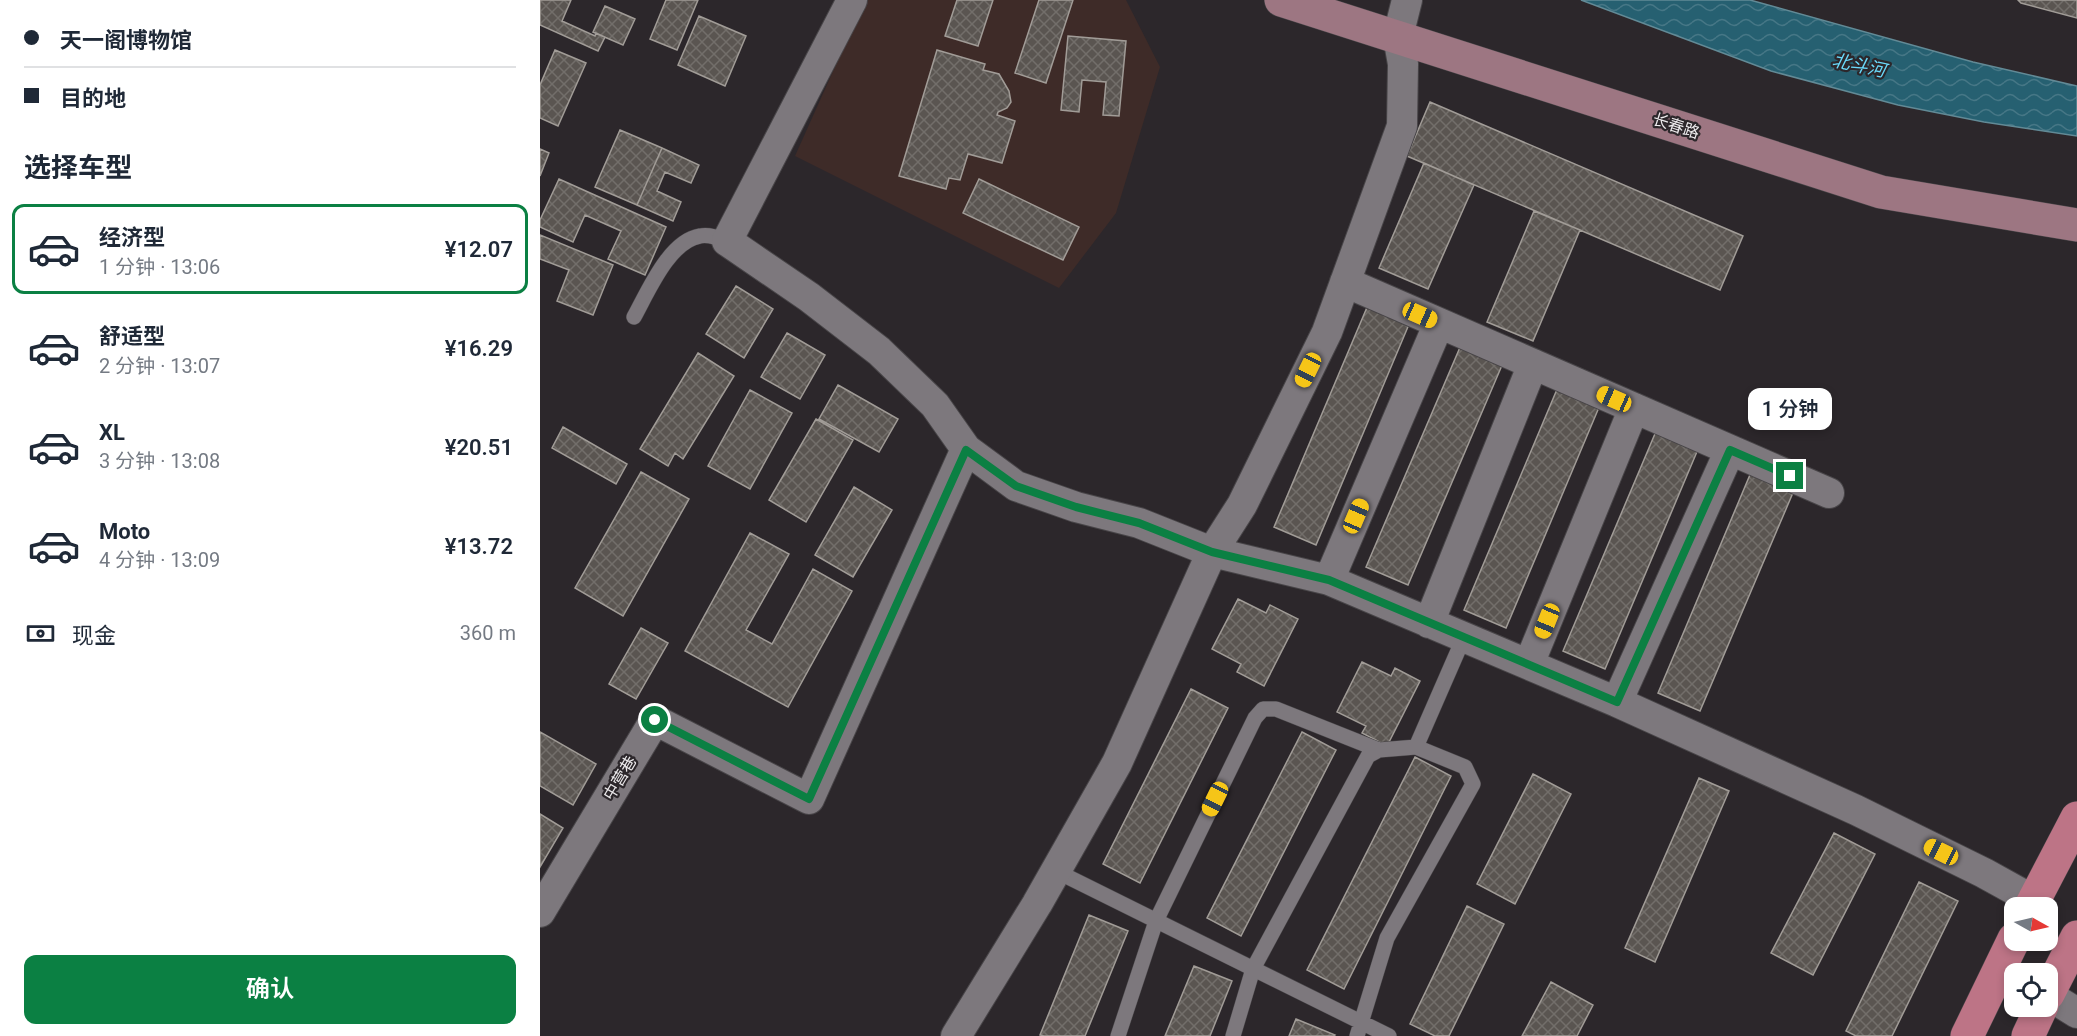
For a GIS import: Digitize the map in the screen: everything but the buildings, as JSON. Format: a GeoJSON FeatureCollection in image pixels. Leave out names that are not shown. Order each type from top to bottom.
{"type":"FeatureCollection","features":[{"type":"Feature","properties":{"kind":"main road","name":"长春路"},"geometry":{"type":"LineString","coordinates":[[1281,0],[1881,192],[2077,225]]}},
{"type":"Feature","properties":{"kind":"main road"},"geometry":{"type":"LineString","coordinates":[[2036,897],[2077,818]]}},
{"type":"Feature","properties":{"kind":"main road"},"geometry":{"type":"LineString","coordinates":[[2058,974],[2077,937]]}},
{"type":"Feature","properties":{"kind":"main road"},"geometry":{"type":"LineString","coordinates":[[1967,1036],[2008,951]]}},
{"type":"Feature","properties":{"kind":"main road"},"geometry":{"type":"LineString","coordinates":[[2028,1036],[2037,1017]]}},
{"type":"Feature","properties":{"kind":"street"},"geometry":{"type":"LineString","coordinates":[[852,0],[727,241],[809,297],[879,351],[935,405],[966,450],[1016,486],[1076,507],[1139,523],[1212,552],[1329,580],[1529,664],[1856,810],[1984,873],[2021,897]]}},
{"type":"Feature","properties":{"kind":"street"},"geometry":{"type":"LineString","coordinates":[[956,1036],[1056,871],[1117,763],[1212,552],[1242,505],[1327,332],[1402,126],[1404,64],[1398,36],[1407,0]]}},
{"type":"Feature","properties":{"kind":"street"},"geometry":{"type":"LineString","coordinates":[[1345,282],[1829,493]]}},
{"type":"Feature","properties":{"kind":"street"},"geometry":{"type":"LineString","coordinates":[[1329,580],[1439,323]]}},
{"type":"Feature","properties":{"kind":"street"},"geometry":{"type":"LineString","coordinates":[[1429,623],[1533,364]]}},
{"type":"Feature","properties":{"kind":"street"},"geometry":{"type":"LineString","coordinates":[[1529,664],[1634,408]]}},
{"type":"Feature","properties":{"kind":"street","name":"中营巷"},"geometry":{"type":"LineString","coordinates":[[540,912],[655,720],[809,799],[966,450]]}},
{"type":"Feature","properties":{"kind":"street"},"geometry":{"type":"LineString","coordinates":[[1617,702],[1730,450]]}},
{"type":"Feature","properties":{"kind":"street"},"geometry":{"type":"LineString","coordinates":[[2058,1001],[2077,1013]]}},
{"type":"Feature","properties":{"kind":"lane"},"geometry":{"type":"LineString","coordinates":[[634,317],[670,254],[698,236],[708,235],[727,241]]}},
{"type":"Feature","properties":{"kind":"lane"},"geometry":{"type":"LineString","coordinates":[[1416,747],[1464,637]]}},
{"type":"Feature","properties":{"kind":"lane"},"geometry":{"type":"LineString","coordinates":[[1118,1036],[1156,921],[1255,718],[1263,709],[1276,709],[1379,750]]}},
{"type":"Feature","properties":{"kind":"lane"},"geometry":{"type":"LineString","coordinates":[[1233,1036],[1253,969],[1368,756],[1379,750],[1416,747],[1466,767],[1473,784],[1386,938],[1359,1029]]}},
{"type":"Feature","properties":{"kind":"lane"},"geometry":{"type":"LineString","coordinates":[[1056,871],[1253,969],[1359,1029],[1389,1036]]}},
{"type":"Feature","properties":{"kind":"shaded area"},"geometry":{"type":"Polygon","coordinates":[[[865,0],[1126,0],[1160,67],[1116,213],[1059,288],[795,156],[865,0]]]}},
{"type":"Feature","properties":{"kind":"water","name":"北斗河"},"geometry":{"type":"Polygon","coordinates":[[[1581,0],[1750,0],[1973,62],[2077,86],[2077,136],[1984,122],[1898,105],[1771,71],[1581,0]]]}},
{"type":"Feature","properties":{"kind":"route"},"geometry":{"type":"LineString","coordinates":[[655,720],[809,799],[966,450],[1016,486],[1076,507],[1139,523],[1212,552],[1329,580],[1617,702],[1730,450],[1790,476]]}}]}
